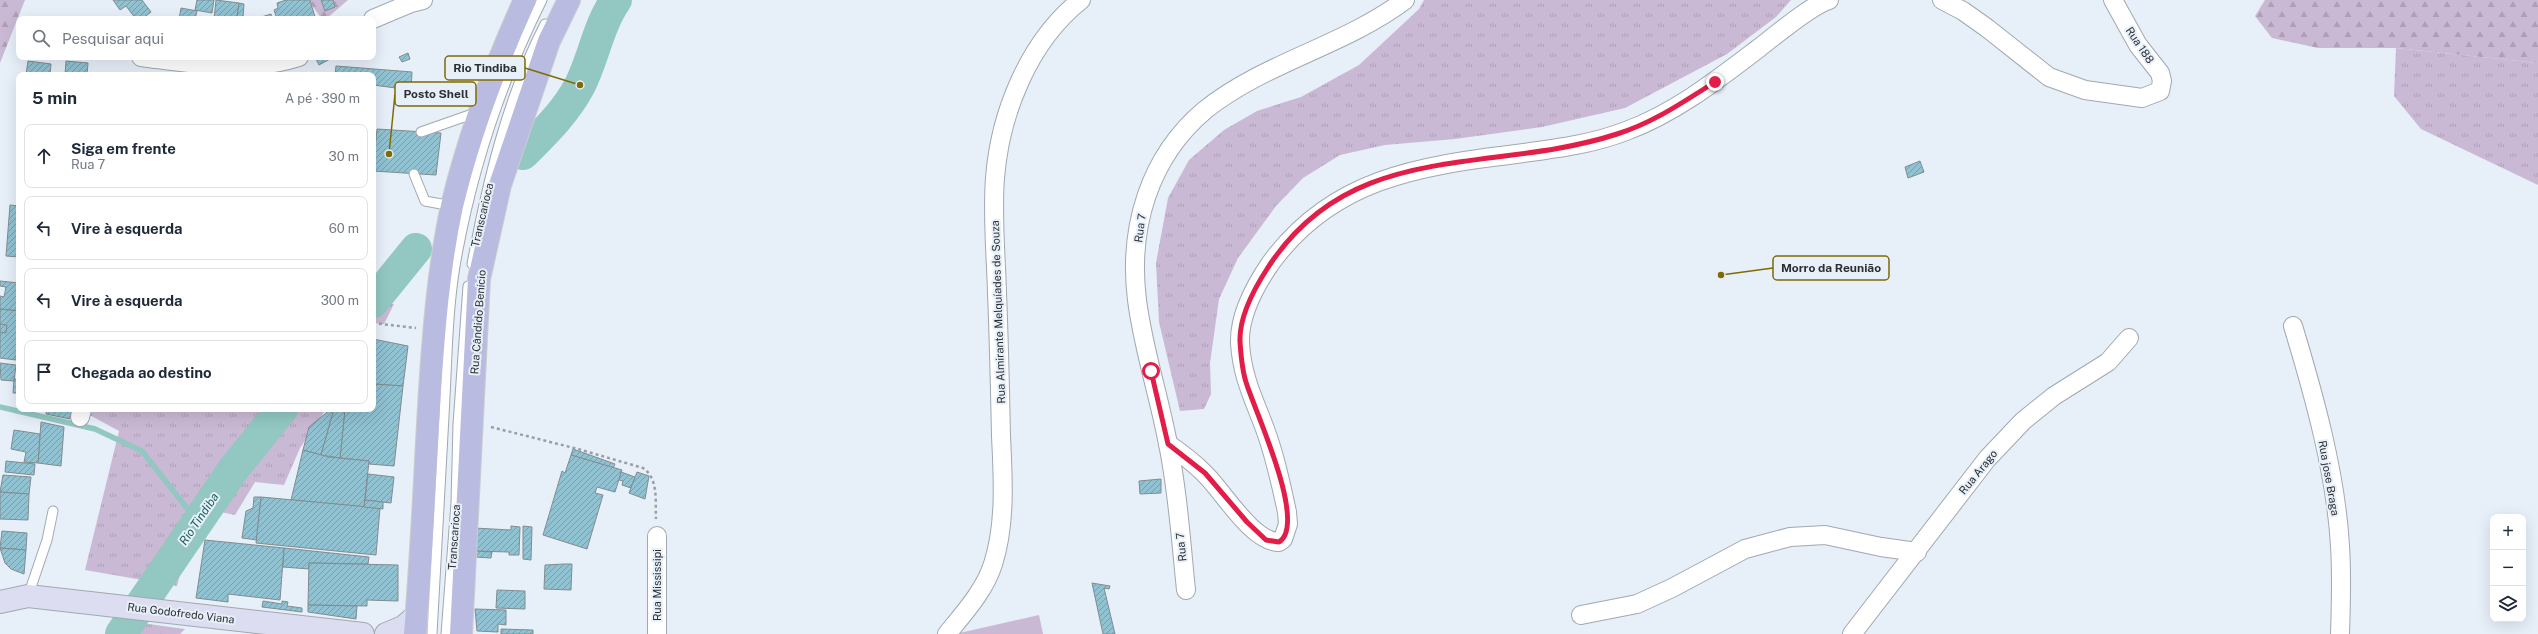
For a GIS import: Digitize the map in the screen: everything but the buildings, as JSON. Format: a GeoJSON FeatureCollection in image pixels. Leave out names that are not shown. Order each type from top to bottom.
{"type":"FeatureCollection","features":[{"type":"Feature","properties":{"kind":"main road"},"geometry":{"type":"LineString","coordinates":[[386,634],[402,627],[416,624],[434,330],[452,206],[470,142],[525,0]]}},
{"type":"Feature","properties":{"kind":"main road","name":"Rua Cândido Benício"},"geometry":{"type":"LineString","coordinates":[[461,634],[480,279],[488,233],[500,185],[549,41],[569,0]]}},
{"type":"Feature","properties":{"kind":"main road","name":"Rua Godofredo Viana"},"geometry":{"type":"LineString","coordinates":[[0,602],[28,596],[119,605],[267,629],[363,634]]}},
{"type":"Feature","properties":{"kind":"street"},"geometry":{"type":"LineString","coordinates":[[376,18],[411,3],[423,0]]}},
{"type":"Feature","properties":{"kind":"street","name":"Rua Almirante Melquíades de Souza"},"geometry":{"type":"LineString","coordinates":[[947,634],[977,596],[993,564],[1000,521],[1002,473],[995,178],[1002,129],[1020,82],[1041,42],[1067,11],[1081,0]]}},
{"type":"Feature","properties":{"kind":"street","name":"Rua 7"},"geometry":{"type":"LineString","coordinates":[[1186,590],[1168,444],[1137,299],[1136,269],[1139,222],[1152,178],[1172,145],[1205,111],[1235,90],[1382,17],[1405,0]]}},
{"type":"Feature","properties":{"kind":"street"},"geometry":{"type":"LineString","coordinates":[[1168,444],[1205,473],[1247,522],[1266,540],[1279,542],[1284,539],[1288,524],[1287,512],[1265,430],[1246,385],[1240,340],[1250,299],[1266,269],[1283,246],[1308,221],[1337,200],[1381,179],[1441,163],[1566,148],[1617,135],[1651,122],[1715,82],[1804,15],[1829,0]]}},
{"type":"Feature","properties":{"kind":"street","name":"Rua 188"},"geometry":{"type":"LineString","coordinates":[[1942,0],[1963,11],[1987,28],[2049,76],[2085,90],[2142,98],[2160,91],[2162,81],[2160,73],[2138,46],[2113,0]]}},
{"type":"Feature","properties":{"kind":"street"},"geometry":{"type":"LineString","coordinates":[[155,60],[203,70],[258,67],[287,60]]}},
{"type":"Feature","properties":{"kind":"street","name":"Rua jose Braga"},"geometry":{"type":"LineString","coordinates":[[2293,326],[2309,377],[2332,490],[2340,545],[2340,634]]}},
{"type":"Feature","properties":{"kind":"street","name":"Rua Arago"},"geometry":{"type":"LineString","coordinates":[[1852,634],[1917,552],[1987,459],[2023,421],[2054,396],[2108,362],[2129,338]]}},
{"type":"Feature","properties":{"kind":"street"},"geometry":{"type":"LineString","coordinates":[[1581,615],[1637,604],[1672,588],[1746,549],[1790,537],[1825,535],[1881,547],[1917,552]]}},
{"type":"Feature","properties":{"kind":"street","name":"Rua Mississipi"},"geometry":{"type":"LineString","coordinates":[[657,536],[657,634]]}},
{"type":"Feature","properties":{"kind":"lane","name":"Transcarioca"},"geometry":{"type":"LineString","coordinates":[[432,634],[448,342],[455,267],[481,150],[503,89],[542,0]]}},
{"type":"Feature","properties":{"kind":"lane","name":"Transcarioca"},"geometry":{"type":"LineString","coordinates":[[446,634],[456,503],[464,325],[470,274],[481,216],[496,154],[532,53],[551,13]]}},
{"type":"Feature","properties":{"kind":"lane"},"geometry":{"type":"LineString","coordinates":[[421,132],[481,111]]}},
{"type":"Feature","properties":{"kind":"lane"},"geometry":{"type":"LineString","coordinates":[[414,174],[425,201],[452,206]]}},
{"type":"Feature","properties":{"kind":"lane"},"geometry":{"type":"LineString","coordinates":[[28,596],[47,540],[53,511]]}},
{"type":"Feature","properties":{"kind":"path"},"geometry":{"type":"LineString","coordinates":[[376,323],[434,330]]}},
{"type":"Feature","properties":{"kind":"path"},"geometry":{"type":"LineString","coordinates":[[472,422],[631,464],[651,474],[654,481],[657,536]]}},
{"type":"Feature","properties":{"kind":"green space"},"geometry":{"type":"Polygon","coordinates":[[[0,0],[25,0],[19,16],[16,16],[16,23],[0,63],[0,0]]]}},
{"type":"Feature","properties":{"kind":"green space"},"geometry":{"type":"Polygon","coordinates":[[[308,0],[348,0],[329,16],[320,16],[308,0]]]}},
{"type":"Feature","properties":{"kind":"green space"},"geometry":{"type":"Polygon","coordinates":[[[1424,0],[1791,0],[1776,17],[1727,54],[1625,108],[1542,127],[1455,139],[1385,145],[1340,155],[1303,178],[1276,206],[1238,258],[1219,299],[1210,363],[1211,394],[1204,409],[1180,411],[1159,322],[1156,263],[1168,198],[1189,160],[1224,130],[1257,111],[1301,97],[1359,65],[1419,9],[1424,0]]]}},
{"type":"Feature","properties":{"kind":"green space"},"geometry":{"type":"Polygon","coordinates":[[[2265,0],[2538,0],[2538,63],[2396,48],[2318,48],[2272,38],[2255,16],[2265,0]]]}},
{"type":"Feature","properties":{"kind":"green space"},"geometry":{"type":"Polygon","coordinates":[[[2396,48],[2538,63],[2538,185],[2421,129],[2394,96],[2396,48]]]}},
{"type":"Feature","properties":{"kind":"green space"},"geometry":{"type":"Polygon","coordinates":[[[376,301],[394,304],[384,324],[376,323],[376,301]]]}},
{"type":"Feature","properties":{"kind":"green space"},"geometry":{"type":"Polygon","coordinates":[[[84,412],[324,412],[300,448],[284,485],[255,482],[235,515],[197,507],[177,586],[85,570],[119,431],[84,412]]]}},
{"type":"Feature","properties":{"kind":"green space"},"geometry":{"type":"Polygon","coordinates":[[[1039,615],[1043,634],[955,634],[1039,615]]]}},
{"type":"Feature","properties":{"kind":"green space"},"geometry":{"type":"Polygon","coordinates":[[[141,623],[185,629],[180,634],[133,634],[141,623]]]}},
{"type":"Feature","properties":{"kind":"waterway","name":"Rio Tindiba"},"geometry":{"type":"LineString","coordinates":[[523,154],[554,122],[574,95],[585,74],[600,31],[616,0]]}},
{"type":"Feature","properties":{"kind":"waterway","name":"Rio Tindiba"},"geometry":{"type":"LineString","coordinates":[[376,298],[416,249]]}},
{"type":"Feature","properties":{"kind":"waterway"},"geometry":{"type":"LineString","coordinates":[[0,407],[16,411]]}},
{"type":"Feature","properties":{"kind":"waterway"},"geometry":{"type":"LineString","coordinates":[[22,412],[95,429],[142,451],[197,521]]}},
{"type":"Feature","properties":{"kind":"waterway","name":"Rio Tindiba"},"geometry":{"type":"LineString","coordinates":[[121,634],[235,467],[280,412]]}},
{"type":"Feature","properties":{"kind":"place","name":"Rio Tindiba"},"geometry":{"type":"Point","coordinates":[580,85]}},
{"type":"Feature","properties":{"kind":"place","name":"Posto Shell"},"geometry":{"type":"Point","coordinates":[389,154]}},
{"type":"Feature","properties":{"kind":"place","name":"Morro da Reunião"},"geometry":{"type":"Point","coordinates":[1721,275]}},
{"type":"Feature","properties":{"kind":"route"},"geometry":{"type":"LineString","coordinates":[[1151,371],[1168,444],[1188,458],[1205,473],[1247,522],[1266,540],[1271,542],[1279,542],[1284,539],[1286,532],[1288,524],[1287,512],[1265,430],[1246,385],[1240,340],[1250,299],[1266,269],[1283,246],[1308,221],[1337,200],[1360,187],[1381,179],[1441,163],[1566,148],[1617,135],[1651,122],[1715,82]]}}]}
